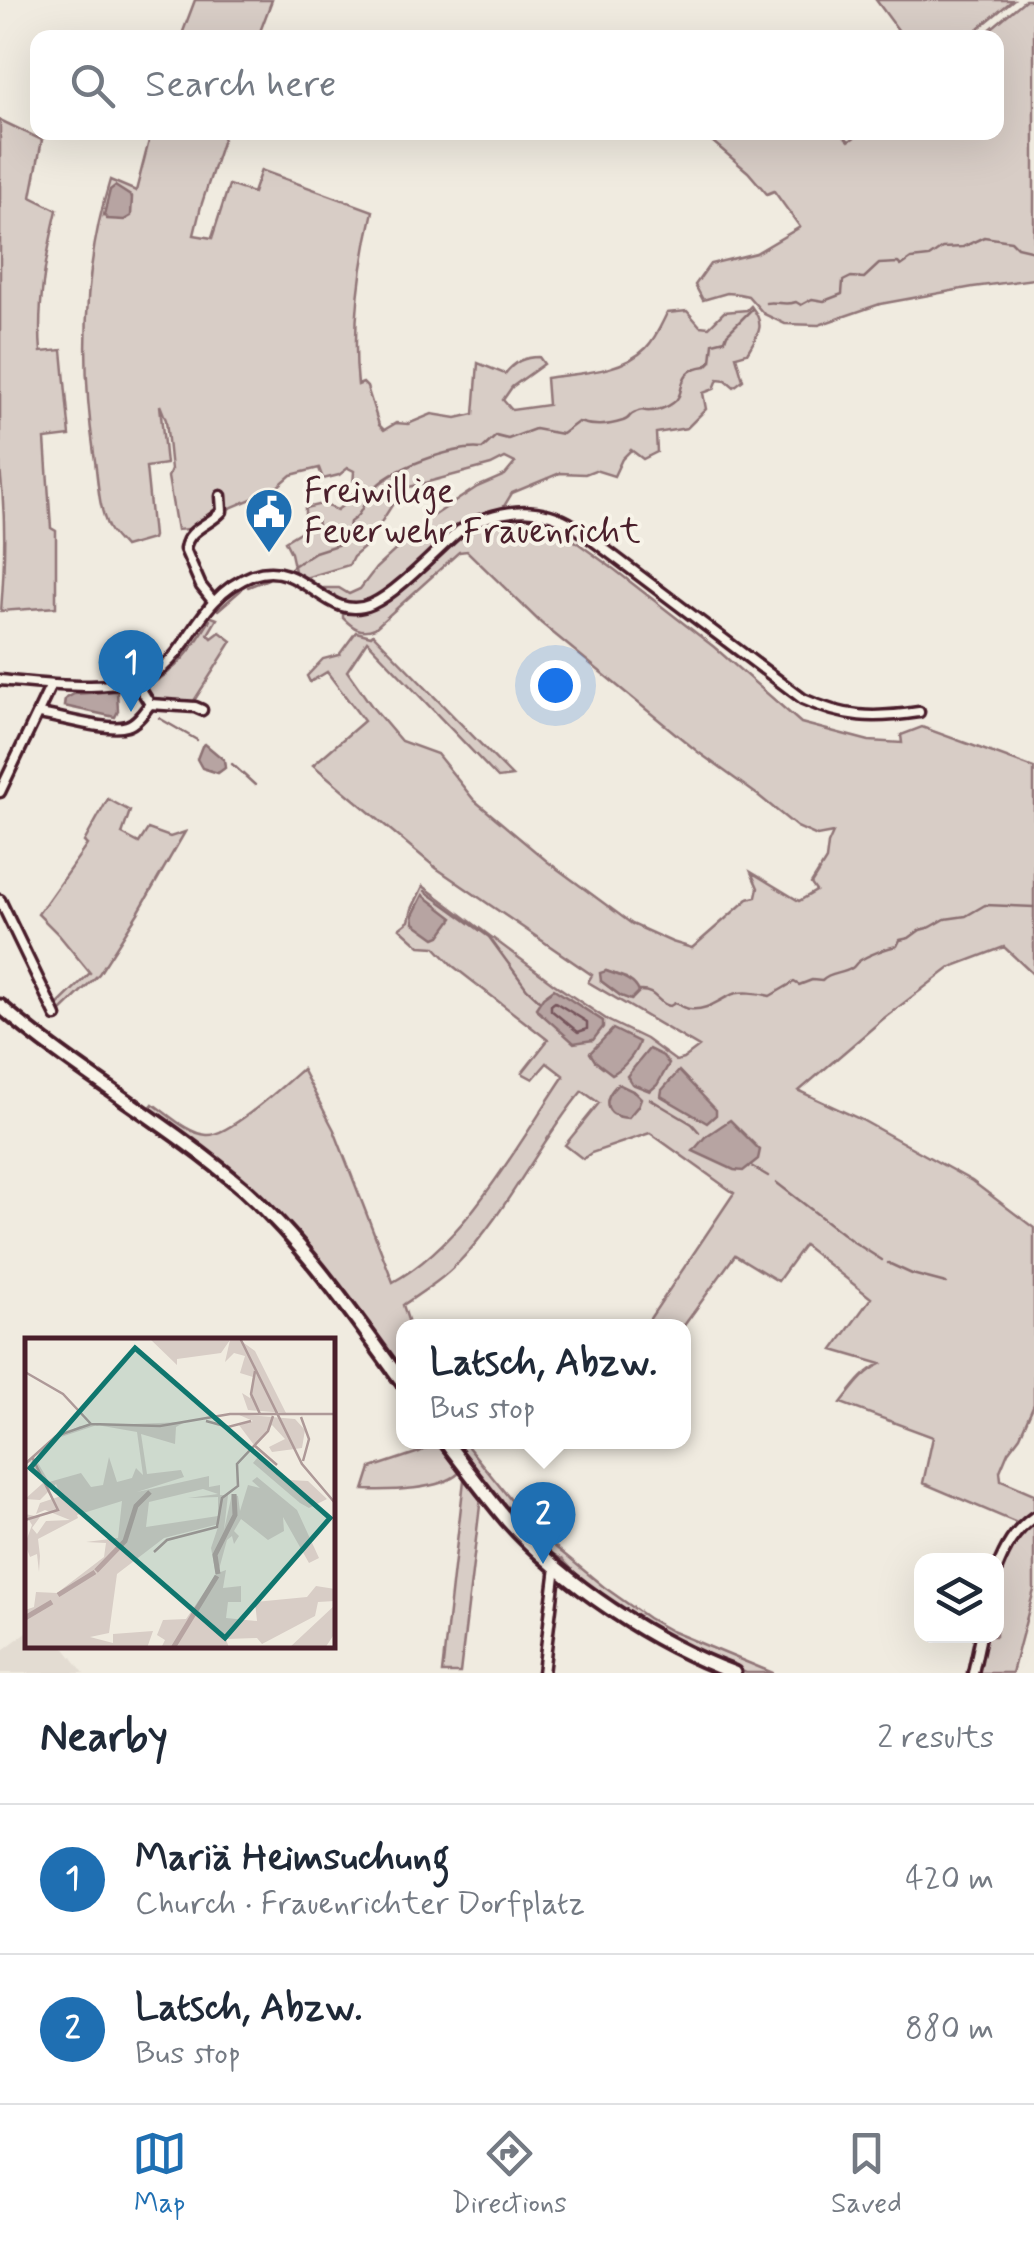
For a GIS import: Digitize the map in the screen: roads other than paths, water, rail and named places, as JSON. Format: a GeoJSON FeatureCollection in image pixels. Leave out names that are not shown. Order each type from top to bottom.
{"type":"FeatureCollection","features":[{"type":"Feature","properties":{"kind":"main road"},"geometry":{"type":"LineString","coordinates":[[0,1006],[79,1069],[208,1160],[262,1206],[314,1264],[396,1374]]}},
{"type":"Feature","properties":{"kind":"main road"},"geometry":{"type":"LineString","coordinates":[[452,1449],[509,1522],[556,1567],[636,1625],[734,1673]]}},
{"type":"Feature","properties":{"kind":"street"},"geometry":{"type":"LineString","coordinates":[[214,601],[201,586],[185,549],[190,534],[222,511],[221,496]]}},
{"type":"Feature","properties":{"kind":"street"},"geometry":{"type":"LineString","coordinates":[[0,680],[52,686],[102,685],[154,674],[171,660],[220,593],[258,574],[281,572],[351,609],[373,604],[460,530],[498,513],[527,510],[563,519],[574,526],[803,699],[825,709],[874,718],[918,712]]}},
{"type":"Feature","properties":{"kind":"street"},"geometry":{"type":"LineString","coordinates":[[135,680],[150,704]]}},
{"type":"Feature","properties":{"kind":"street"},"geometry":{"type":"LineString","coordinates":[[0,792],[52,686]]}},
{"type":"Feature","properties":{"kind":"street"},"geometry":{"type":"LineString","coordinates":[[150,704],[202,710]]}},
{"type":"Feature","properties":{"kind":"street"},"geometry":{"type":"LineString","coordinates":[[39,714],[122,727],[133,723],[150,704]]}},
{"type":"Feature","properties":{"kind":"street"},"geometry":{"type":"LineString","coordinates":[[0,900],[56,1016]]}},
{"type":"Feature","properties":{"kind":"street"},"geometry":{"type":"LineString","coordinates":[[1004,1553],[1017,1530],[1034,1517]]}},
{"type":"Feature","properties":{"kind":"street"},"geometry":{"type":"LineString","coordinates":[[543,1673],[556,1567]]}},
{"type":"Feature","properties":{"kind":"street"},"geometry":{"type":"LineString","coordinates":[[973,1673],[979,1643]]}},
{"type":"Feature","properties":{"kind":"water"},"geometry":{"type":"Polygon","coordinates":[[[115,186],[132,197],[131,216],[124,220],[107,219],[104,215],[110,190],[115,186]]]}},
{"type":"Feature","properties":{"kind":"water"},"geometry":{"type":"Polygon","coordinates":[[[117,691],[115,717],[64,706],[65,699],[74,694],[117,691]]]}},
{"type":"Feature","properties":{"kind":"water"},"geometry":{"type":"Polygon","coordinates":[[[205,744],[224,760],[225,768],[218,773],[202,768],[197,759],[205,744]]]}},
{"type":"Feature","properties":{"kind":"water"},"geometry":{"type":"Polygon","coordinates":[[[423,895],[453,918],[435,938],[414,923],[413,915],[423,895]]]}},
{"type":"Feature","properties":{"kind":"water"},"geometry":{"type":"Polygon","coordinates":[[[606,971],[630,981],[639,992],[631,1000],[621,996],[601,981],[600,973],[606,971]]]}},
{"type":"Feature","properties":{"kind":"water"},"geometry":{"type":"Polygon","coordinates":[[[554,989],[603,1021],[593,1040],[574,1043],[538,1011],[543,997],[554,989]]]}},
{"type":"Feature","properties":{"kind":"water"},"geometry":{"type":"Polygon","coordinates":[[[613,1029],[639,1042],[628,1060],[612,1074],[590,1053],[613,1029]]]}},
{"type":"Feature","properties":{"kind":"water"},"geometry":{"type":"Polygon","coordinates":[[[649,1049],[669,1064],[650,1091],[632,1084],[627,1076],[649,1049]]]}},
{"type":"Feature","properties":{"kind":"water"},"geometry":{"type":"Polygon","coordinates":[[[679,1071],[716,1110],[707,1123],[661,1096],[679,1071]]]}},
{"type":"Feature","properties":{"kind":"water"},"geometry":{"type":"Polygon","coordinates":[[[618,1084],[641,1098],[628,1118],[614,1114],[608,1106],[609,1095],[618,1084]]]}},
{"type":"Feature","properties":{"kind":"water"},"geometry":{"type":"Polygon","coordinates":[[[730,1120],[760,1150],[758,1159],[743,1171],[693,1151],[705,1137],[730,1120]]]}},
{"type":"Feature","properties":{"kind":"waterway"},"geometry":{"type":"LineString","coordinates":[[766,303],[801,305],[812,299],[824,301],[842,294],[843,281],[864,278],[879,264],[901,266],[911,259],[929,257],[942,248],[963,247],[984,237],[1011,241],[1017,247],[1034,251]]}},
{"type":"Feature","properties":{"kind":"waterway"},"geometry":{"type":"LineString","coordinates":[[292,567],[315,552],[340,544],[342,532],[349,528],[372,491],[407,467],[455,451],[482,449],[496,436],[508,439],[535,429],[562,434],[578,422],[611,424],[639,411],[668,406],[677,399],[689,372],[711,361],[713,343],[725,340],[752,309]]}},
{"type":"Feature","properties":{"kind":"waterway"},"geometry":{"type":"LineString","coordinates":[[248,587],[268,579]]}},
{"type":"Feature","properties":{"kind":"waterway"},"geometry":{"type":"LineString","coordinates":[[218,610],[241,590]]}},
{"type":"Feature","properties":{"kind":"waterway"},"geometry":{"type":"LineString","coordinates":[[148,686],[184,658],[210,620]]}},
{"type":"Feature","properties":{"kind":"waterway"},"geometry":{"type":"LineString","coordinates":[[159,718],[197,740]]}},
{"type":"Feature","properties":{"kind":"waterway"},"geometry":{"type":"LineString","coordinates":[[232,764],[255,785]]}},
{"type":"Feature","properties":{"kind":"waterway"},"geometry":{"type":"LineString","coordinates":[[425,891],[489,937],[540,1001]]}},
{"type":"Feature","properties":{"kind":"waterway"},"geometry":{"type":"LineString","coordinates":[[639,991],[650,993],[666,1005],[675,1003],[695,1009],[738,993],[770,996],[794,982],[799,985],[822,981],[848,970],[920,930],[945,919],[966,916],[985,905],[1034,907]]}},
{"type":"Feature","properties":{"kind":"waterway"},"geometry":{"type":"LineString","coordinates":[[650,1099],[699,1132]]}},
{"type":"Feature","properties":{"kind":"waterway"},"geometry":{"type":"LineString","coordinates":[[751,1166],[768,1176]]}},
{"type":"Feature","properties":{"kind":"waterway"},"geometry":{"type":"LineString","coordinates":[[777,1183],[882,1260]]}},
{"type":"Feature","properties":{"kind":"waterway"},"geometry":{"type":"LineString","coordinates":[[888,1263],[946,1283]]}},
{"type":"Feature","properties":{"kind":"place","name":"Freiwillige Feuerwehr Frauenricht"},"geometry":{"type":"Point","coordinates":[269,554]}},
{"type":"Feature","properties":{"kind":"place","name":"Mariä Heimsuchung"},"geometry":{"type":"Point","coordinates":[131,712]}},
{"type":"Feature","properties":{"kind":"place","name":"Latsch, Abzw."},"geometry":{"type":"Point","coordinates":[543,1564]}}]}
